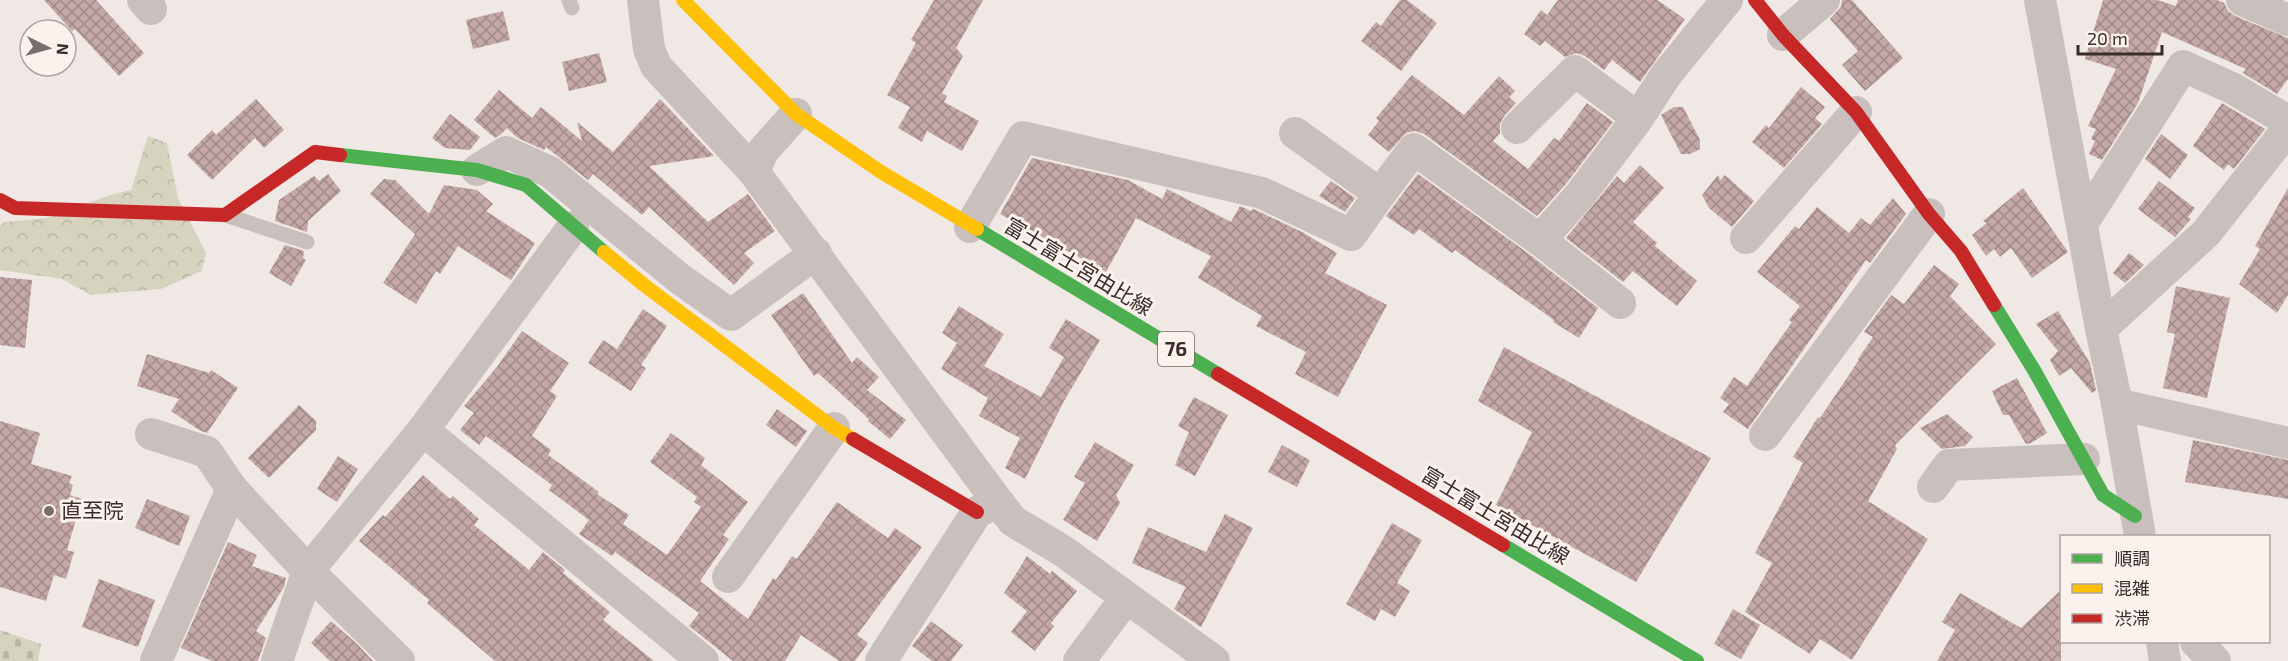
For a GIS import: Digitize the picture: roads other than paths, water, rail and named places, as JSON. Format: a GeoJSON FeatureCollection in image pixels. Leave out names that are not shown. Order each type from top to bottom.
{"type":"FeatureCollection","features":[{"type":"Feature","properties":{"kind":"street"},"geometry":{"type":"LineString","coordinates":[[643,0],[649,49],[656,66],[754,172],[816,253],[988,507]]}},
{"type":"Feature","properties":{"kind":"street","name":"富士富士宮由比線"},"geometry":{"type":"LineString","coordinates":[[683,0],[796,114],[881,172],[1697,661]]}},
{"type":"Feature","properties":{"kind":"street"},"geometry":{"type":"LineString","coordinates":[[1540,240],[1580,195],[1638,118],[1666,75],[1727,0]]}},
{"type":"Feature","properties":{"kind":"street"},"geometry":{"type":"LineString","coordinates":[[1755,0],[1783,35],[1856,112],[1929,214],[1961,251],[2034,370],[2103,495],[2137,526]]}},
{"type":"Feature","properties":{"kind":"street"},"geometry":{"type":"LineString","coordinates":[[1783,35],[1824,0]]}},
{"type":"Feature","properties":{"kind":"street"},"geometry":{"type":"LineString","coordinates":[[2040,0],[2101,329],[2118,404],[2137,526]]}},
{"type":"Feature","properties":{"kind":"street"},"geometry":{"type":"LineString","coordinates":[[2242,0],[2288,20]]}},
{"type":"Feature","properties":{"kind":"street"},"geometry":{"type":"LineString","coordinates":[[2082,224],[2183,66],[2232,87],[2288,121]]}},
{"type":"Feature","properties":{"kind":"street"},"geometry":{"type":"LineString","coordinates":[[1517,128],[1575,70],[1638,118]]}},
{"type":"Feature","properties":{"kind":"street"},"geometry":{"type":"LineString","coordinates":[[1746,238],[1856,112]]}},
{"type":"Feature","properties":{"kind":"street"},"geometry":{"type":"LineString","coordinates":[[754,172],[763,151],[796,114]]}},
{"type":"Feature","properties":{"kind":"street"},"geometry":{"type":"LineString","coordinates":[[2101,329],[2206,233],[2288,129]]}},
{"type":"Feature","properties":{"kind":"street"},"geometry":{"type":"LineString","coordinates":[[1295,133],[1380,194]]}},
{"type":"Feature","properties":{"kind":"street"},"geometry":{"type":"LineString","coordinates":[[970,227],[1023,136],[1262,193],[1351,235],[1414,149],[1540,240],[1620,303]]}},
{"type":"Feature","properties":{"kind":"street"},"geometry":{"type":"LineString","coordinates":[[0,200],[15,208],[225,214],[315,152],[477,170],[526,184],[573,227],[644,285],[834,428],[988,507],[1063,551],[1214,661]]}},
{"type":"Feature","properties":{"kind":"street"},"geometry":{"type":"LineString","coordinates":[[477,170],[506,152],[550,172],[680,279],[731,315],[816,253]]}},
{"type":"Feature","properties":{"kind":"street"},"geometry":{"type":"LineString","coordinates":[[1765,435],[1929,214]]}},
{"type":"Feature","properties":{"kind":"street"},"geometry":{"type":"LineString","coordinates":[[277,661],[308,571],[423,430],[573,227]]}},
{"type":"Feature","properties":{"kind":"street"},"geometry":{"type":"LineString","coordinates":[[2118,404],[2288,443]]}},
{"type":"Feature","properties":{"kind":"street"},"geometry":{"type":"LineString","coordinates":[[728,577],[834,428]]}},
{"type":"Feature","properties":{"kind":"street"},"geometry":{"type":"LineString","coordinates":[[423,430],[703,661]]}},
{"type":"Feature","properties":{"kind":"street"},"geometry":{"type":"LineString","coordinates":[[151,434],[207,452],[232,489],[308,571],[399,661]]}},
{"type":"Feature","properties":{"kind":"street"},"geometry":{"type":"LineString","coordinates":[[1933,487],[1949,465],[2084,459]]}},
{"type":"Feature","properties":{"kind":"street"},"geometry":{"type":"LineString","coordinates":[[156,661],[232,489]]}},
{"type":"Feature","properties":{"kind":"street"},"geometry":{"type":"LineString","coordinates":[[881,661],[988,507]]}},
{"type":"Feature","properties":{"kind":"street"},"geometry":{"type":"LineString","coordinates":[[1079,661],[1126,598]]}},
{"type":"Feature","properties":{"kind":"street"},"geometry":{"type":"LineString","coordinates":[[2162,643],[2165,661]]}},
{"type":"Feature","properties":{"kind":"street"},"geometry":{"type":"LineString","coordinates":[[2197,643],[2215,661]]}},
{"type":"Feature","properties":{"kind":"lane"},"geometry":{"type":"LineString","coordinates":[[225,214],[308,242]]}},
{"type":"Feature","properties":{"kind":"place","name":"直至院"},"geometry":{"type":"Point","coordinates":[49,511]}}]}
